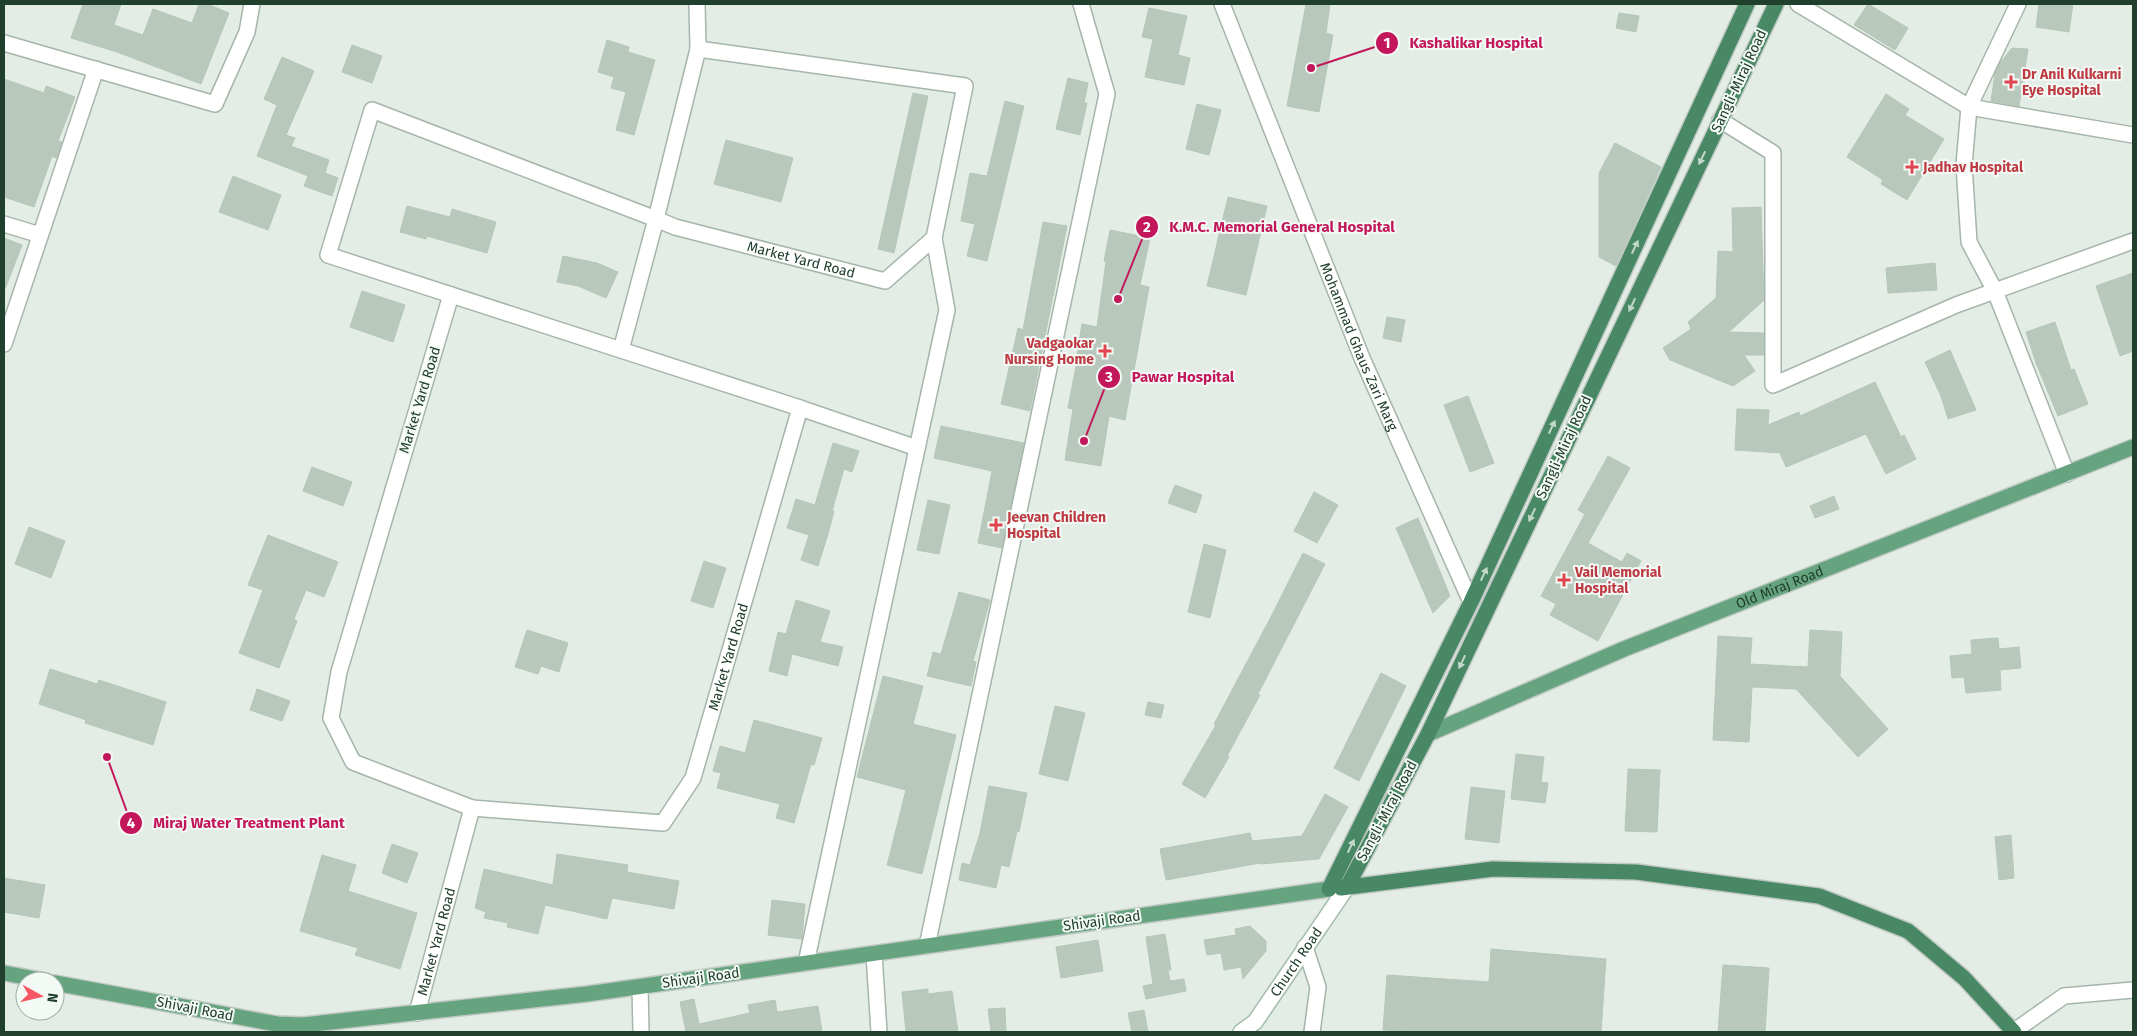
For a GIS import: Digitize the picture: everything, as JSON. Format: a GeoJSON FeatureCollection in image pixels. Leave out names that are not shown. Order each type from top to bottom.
{"type":"FeatureCollection","features":[{"type":"Feature","properties":{"kind":"highway","name":"Sangli-Miraj Road"},"geometry":{"type":"LineString","coordinates":[[1329,890],[1471,602],[1748,4]]}},
{"type":"Feature","properties":{"kind":"highway","name":"Sangli-Miraj Road"},"geometry":{"type":"LineString","coordinates":[[1347,887],[1428,734],[1776,4]]}},
{"type":"Feature","properties":{"kind":"highway","name":"Shivaji Road"},"geometry":{"type":"LineString","coordinates":[[1329,890],[1493,869],[1636,872],[1819,896],[1908,931],[1964,978],[2014,1032]]}},
{"type":"Feature","properties":{"kind":"main road","name":"Old Miraj Road"},"geometry":{"type":"LineString","coordinates":[[1428,734],[1624,649],[2133,447]]}},
{"type":"Feature","properties":{"kind":"main road","name":"Shivaji Road"},"geometry":{"type":"LineString","coordinates":[[65,985],[277,1028],[640,987],[1329,890]]}},
{"type":"Feature","properties":{"kind":"street"},"geometry":{"type":"LineString","coordinates":[[4,42],[215,104],[247,32],[252,4]]}},
{"type":"Feature","properties":{"kind":"street"},"geometry":{"type":"LineString","coordinates":[[621,350],[698,49],[697,4]]}},
{"type":"Feature","properties":{"kind":"street"},"geometry":{"type":"LineString","coordinates":[[927,946],[1107,94],[1081,4]]}},
{"type":"Feature","properties":{"kind":"street","name":"Mohammad Ghaus Zari Marg"},"geometry":{"type":"LineString","coordinates":[[1222,4],[1362,358],[1471,602]]}},
{"type":"Feature","properties":{"kind":"street"},"geometry":{"type":"LineString","coordinates":[[1798,4],[1969,108],[2133,135]]}},
{"type":"Feature","properties":{"kind":"street"},"geometry":{"type":"LineString","coordinates":[[2018,4],[1969,108],[1964,165],[1969,242],[1995,291],[2067,474]]}},
{"type":"Feature","properties":{"kind":"street"},"geometry":{"type":"LineString","coordinates":[[698,49],[965,86],[934,238],[947,310],[806,963]]}},
{"type":"Feature","properties":{"kind":"street"},"geometry":{"type":"LineString","coordinates":[[4,344],[96,69]]}},
{"type":"Feature","properties":{"kind":"street"},"geometry":{"type":"LineString","coordinates":[[656,219],[372,110],[328,255],[800,408],[917,448]]}},
{"type":"Feature","properties":{"kind":"street"},"geometry":{"type":"LineString","coordinates":[[1720,120],[1773,153],[1773,385],[1956,305],[2133,241]]}},
{"type":"Feature","properties":{"kind":"street","name":"Market Yard Road"},"geometry":{"type":"LineString","coordinates":[[656,219],[675,227],[885,281],[934,238]]}},
{"type":"Feature","properties":{"kind":"street"},"geometry":{"type":"LineString","coordinates":[[4,224],[40,235]]}},
{"type":"Feature","properties":{"kind":"street","name":"Market Yard Road"},"geometry":{"type":"LineString","coordinates":[[451,295],[339,672],[331,718],[353,762],[472,808],[663,823],[693,778],[800,408]]}},
{"type":"Feature","properties":{"kind":"street","name":"Market Yard Road"},"geometry":{"type":"LineString","coordinates":[[417,1013],[472,808]]}},
{"type":"Feature","properties":{"kind":"street","name":"Church Road"},"geometry":{"type":"LineString","coordinates":[[1241,1032],[1252,1027],[1304,947],[1347,887]]}},
{"type":"Feature","properties":{"kind":"street"},"geometry":{"type":"LineString","coordinates":[[1304,947],[1318,987],[1312,1032]]}},
{"type":"Feature","properties":{"kind":"street"},"geometry":{"type":"LineString","coordinates":[[874,954],[879,1032]]}},
{"type":"Feature","properties":{"kind":"street"},"geometry":{"type":"LineString","coordinates":[[640,987],[641,1032]]}},
{"type":"Feature","properties":{"kind":"street"},"geometry":{"type":"LineString","coordinates":[[2014,1032],[2064,996],[2133,990]]}},
{"type":"Feature","properties":{"kind":"building"},"geometry":{"type":"Polygon","coordinates":[[[83,4],[121,4],[114,25],[143,35],[153,9],[192,23],[199,4],[207,4],[229,13],[201,84],[117,52],[71,38],[83,4]]]}},
{"type":"Feature","properties":{"kind":"building"},"geometry":{"type":"Polygon","coordinates":[[[1306,4],[1330,4],[1326,33],[1333,35],[1319,112],[1287,106],[1306,4]]]}},
{"type":"Feature","properties":{"kind":"building"},"geometry":{"type":"Polygon","coordinates":[[[1868,4],[1908,28],[1895,50],[1854,25],[1868,4]]]}},
{"type":"Feature","properties":{"kind":"building"},"geometry":{"type":"Polygon","coordinates":[[[2039,4],[2073,4],[2069,32],[2036,27],[2039,4]]]}},
{"type":"Feature","properties":{"kind":"building"},"geometry":{"type":"Polygon","coordinates":[[[1149,8],[1187,16],[1178,55],[1190,58],[1184,85],[1145,77],[1153,39],[1142,37],[1149,8]]]}},
{"type":"Feature","properties":{"kind":"building"},"geometry":{"type":"Polygon","coordinates":[[[1619,13],[1639,16],[1636,32],[1616,28],[1619,13]]]}},
{"type":"Feature","properties":{"kind":"building"},"geometry":{"type":"Polygon","coordinates":[[[607,40],[629,47],[628,52],[655,60],[634,135],[616,130],[626,92],[611,88],[614,77],[598,72],[607,40]]]}},
{"type":"Feature","properties":{"kind":"building"},"geometry":{"type":"Polygon","coordinates":[[[352,45],[382,56],[372,83],[342,72],[352,45]]]}},
{"type":"Feature","properties":{"kind":"building"},"geometry":{"type":"Polygon","coordinates":[[[2012,48],[2028,49],[2019,106],[1991,101],[1995,74],[2000,63],[2012,48]]]}},
{"type":"Feature","properties":{"kind":"building"},"geometry":{"type":"Polygon","coordinates":[[[282,57],[314,71],[286,135],[295,138],[291,146],[329,160],[325,173],[338,178],[332,196],[304,186],[308,176],[257,156],[277,105],[264,99],[282,57]]]}},
{"type":"Feature","properties":{"kind":"building"},"geometry":{"type":"Polygon","coordinates":[[[1068,78],[1088,83],[1084,103],[1087,103],[1080,135],[1056,129],[1068,78]]]}},
{"type":"Feature","properties":{"kind":"building"},"geometry":{"type":"Polygon","coordinates":[[[4,79],[44,93],[46,86],[75,97],[58,141],[62,142],[56,158],[52,156],[34,207],[4,197],[4,79]]]}},
{"type":"Feature","properties":{"kind":"building"},"geometry":{"type":"Polygon","coordinates":[[[913,93],[928,96],[894,253],[878,249],[913,93]]]}},
{"type":"Feature","properties":{"kind":"building"},"geometry":{"type":"Polygon","coordinates":[[[1886,94],[1909,109],[1905,115],[1944,139],[1907,200],[1881,184],[1883,180],[1847,157],[1886,94]]]}},
{"type":"Feature","properties":{"kind":"building"},"geometry":{"type":"Polygon","coordinates":[[[1005,101],[1024,106],[987,261],[967,256],[975,224],[961,221],[970,173],[987,176],[1005,101]]]}},
{"type":"Feature","properties":{"kind":"building"},"geometry":{"type":"Polygon","coordinates":[[[1197,104],[1221,110],[1209,155],[1186,149],[1197,104]]]}},
{"type":"Feature","properties":{"kind":"building"},"geometry":{"type":"Polygon","coordinates":[[[726,140],[793,158],[781,202],[714,184],[726,140]]]}},
{"type":"Feature","properties":{"kind":"building"},"geometry":{"type":"Polygon","coordinates":[[[1615,143],[1661,167],[1616,266],[1599,257],[1599,173],[1615,143]]]}},
{"type":"Feature","properties":{"kind":"building"},"geometry":{"type":"Polygon","coordinates":[[[233,176],[281,195],[268,230],[219,212],[233,176]]]}},
{"type":"Feature","properties":{"kind":"building"},"geometry":{"type":"Polygon","coordinates":[[[1228,197],[1267,206],[1246,295],[1207,286],[1228,197]]]}},
{"type":"Feature","properties":{"kind":"building"},"geometry":{"type":"Polygon","coordinates":[[[407,206],[450,217],[452,209],[496,222],[487,253],[427,236],[426,239],[400,232],[407,206]]]}},
{"type":"Feature","properties":{"kind":"building"},"geometry":{"type":"Polygon","coordinates":[[[1761,207],[1764,300],[1729,332],[1764,333],[1764,355],[1744,355],[1755,371],[1733,386],[1670,360],[1663,348],[1691,329],[1688,322],[1716,298],[1718,251],[1733,252],[1732,208],[1761,207]]]}},
{"type":"Feature","properties":{"kind":"building"},"geometry":{"type":"Polygon","coordinates":[[[1043,222],[1067,226],[1030,411],[1001,404],[1018,328],[1023,330],[1043,222]]]}},
{"type":"Feature","properties":{"kind":"building"},"geometry":{"type":"Polygon","coordinates":[[[1110,230],[1150,238],[1140,285],[1149,287],[1125,420],[1109,416],[1101,466],[1065,460],[1073,409],[1068,408],[1082,324],[1097,327],[1106,262],[1104,261],[1110,230]]]}},
{"type":"Feature","properties":{"kind":"building"},"geometry":{"type":"Polygon","coordinates":[[[4,238],[22,245],[5,289],[4,289],[4,238]]]}},
{"type":"Feature","properties":{"kind":"building"},"geometry":{"type":"Polygon","coordinates":[[[563,256],[597,263],[618,272],[606,298],[578,286],[557,282],[563,256]]]}},
{"type":"Feature","properties":{"kind":"building"},"geometry":{"type":"Polygon","coordinates":[[[1935,263],[1937,290],[1888,293],[1886,268],[1935,263]]]}},
{"type":"Feature","properties":{"kind":"building"},"geometry":{"type":"Polygon","coordinates":[[[2133,273],[2133,351],[2120,356],[2096,286],[2133,273]]]}},
{"type":"Feature","properties":{"kind":"building"},"geometry":{"type":"Polygon","coordinates":[[[362,291],[405,305],[393,342],[350,327],[362,291]]]}},
{"type":"Feature","properties":{"kind":"building"},"geometry":{"type":"Polygon","coordinates":[[[1387,317],[1405,320],[1401,342],[1383,338],[1387,317]]]}},
{"type":"Feature","properties":{"kind":"building"},"geometry":{"type":"Polygon","coordinates":[[[2055,322],[2071,370],[2074,369],[2088,404],[2058,416],[2036,363],[2026,332],[2055,322]]]}},
{"type":"Feature","properties":{"kind":"building"},"geometry":{"type":"Polygon","coordinates":[[[1950,350],[1976,410],[1948,419],[1941,396],[1925,362],[1950,350]]]}},
{"type":"Feature","properties":{"kind":"building"},"geometry":{"type":"Polygon","coordinates":[[[1875,382],[1901,437],[1904,435],[1916,459],[1886,474],[1866,434],[1786,467],[1780,453],[1735,450],[1737,409],[1769,410],[1768,425],[1799,412],[1800,416],[1875,382]]]}},
{"type":"Feature","properties":{"kind":"building"},"geometry":{"type":"Polygon","coordinates":[[[1468,396],[1494,463],[1470,472],[1444,405],[1468,396]]]}},
{"type":"Feature","properties":{"kind":"building"},"geometry":{"type":"Polygon","coordinates":[[[941,426],[1024,443],[1002,548],[978,543],[992,471],[934,458],[941,426]]]}},
{"type":"Feature","properties":{"kind":"building"},"geometry":{"type":"Polygon","coordinates":[[[833,443],[859,451],[852,472],[844,469],[818,566],[801,560],[809,535],[787,528],[796,499],[815,505],[833,443]]]}},
{"type":"Feature","properties":{"kind":"building"},"geometry":{"type":"Polygon","coordinates":[[[1608,456],[1630,468],[1588,543],[1622,562],[1627,553],[1641,561],[1598,641],[1550,615],[1556,604],[1541,596],[1585,514],[1578,510],[1608,456]]]}},
{"type":"Feature","properties":{"kind":"building"},"geometry":{"type":"Polygon","coordinates":[[[312,467],[352,482],[343,506],[303,491],[312,467]]]}},
{"type":"Feature","properties":{"kind":"building"},"geometry":{"type":"Polygon","coordinates":[[[1175,485],[1202,495],[1196,513],[1168,503],[1175,485]]]}},
{"type":"Feature","properties":{"kind":"building"},"geometry":{"type":"Polygon","coordinates":[[[1314,492],[1338,505],[1317,543],[1294,531],[1314,492]]]}},
{"type":"Feature","properties":{"kind":"building"},"geometry":{"type":"Polygon","coordinates":[[[1834,496],[1839,509],[1815,518],[1810,506],[1834,496]]]}},
{"type":"Feature","properties":{"kind":"building"},"geometry":{"type":"Polygon","coordinates":[[[928,500],[950,505],[939,554],[917,550],[928,500]]]}},
{"type":"Feature","properties":{"kind":"building"},"geometry":{"type":"Polygon","coordinates":[[[1418,518],[1450,596],[1433,613],[1396,528],[1418,518]]]}},
{"type":"Feature","properties":{"kind":"building"},"geometry":{"type":"Polygon","coordinates":[[[29,527],[65,541],[51,578],[15,564],[29,527]]]}},
{"type":"Feature","properties":{"kind":"building"},"geometry":{"type":"Polygon","coordinates":[[[268,535],[338,562],[324,597],[306,590],[294,619],[297,621],[279,668],[239,653],[263,590],[248,585],[268,535]]]}},
{"type":"Feature","properties":{"kind":"building"},"geometry":{"type":"Polygon","coordinates":[[[1204,544],[1226,550],[1210,618],[1188,612],[1204,544]]]}},
{"type":"Feature","properties":{"kind":"building"},"geometry":{"type":"Polygon","coordinates":[[[1303,553],[1325,564],[1258,694],[1260,695],[1227,756],[1229,757],[1205,798],[1182,784],[1216,725],[1214,724],[1303,553]]]}},
{"type":"Feature","properties":{"kind":"building"},"geometry":{"type":"Polygon","coordinates":[[[704,561],[726,568],[713,608],[691,601],[704,561]]]}},
{"type":"Feature","properties":{"kind":"building"},"geometry":{"type":"Polygon","coordinates":[[[959,592],[990,600],[973,661],[976,662],[971,686],[927,676],[933,652],[941,654],[959,592]]]}},
{"type":"Feature","properties":{"kind":"building"},"geometry":{"type":"Polygon","coordinates":[[[796,600],[830,611],[820,642],[843,647],[838,666],[792,654],[787,676],[769,671],[778,632],[786,634],[796,600]]]}},
{"type":"Feature","properties":{"kind":"building"},"geometry":{"type":"Polygon","coordinates":[[[527,630],[568,643],[559,672],[541,666],[538,674],[515,667],[527,630]]]}},
{"type":"Feature","properties":{"kind":"building"},"geometry":{"type":"Polygon","coordinates":[[[1810,630],[1842,632],[1840,676],[1888,729],[1858,757],[1796,689],[1752,687],[1749,742],[1713,740],[1718,636],[1752,638],[1750,664],[1808,667],[1810,630]]]}},
{"type":"Feature","properties":{"kind":"building"},"geometry":{"type":"Polygon","coordinates":[[[1998,638],[1999,649],[2019,647],[2021,668],[2000,670],[2001,690],[1966,693],[1964,677],[1952,678],[1950,656],[1972,654],[1971,640],[1998,638]]]}},
{"type":"Feature","properties":{"kind":"building"},"geometry":{"type":"Polygon","coordinates":[[[50,669],[97,684],[99,680],[166,702],[153,745],[85,723],[86,720],[39,704],[50,669]]]}},
{"type":"Feature","properties":{"kind":"building"},"geometry":{"type":"Polygon","coordinates":[[[1381,673],[1406,686],[1359,781],[1334,768],[1381,673]]]}},
{"type":"Feature","properties":{"kind":"building"},"geometry":{"type":"Polygon","coordinates":[[[883,676],[923,686],[913,724],[956,735],[922,874],[887,865],[906,790],[857,777],[883,676]]]}},
{"type":"Feature","properties":{"kind":"building"},"geometry":{"type":"Polygon","coordinates":[[[257,689],[290,701],[282,721],[250,710],[257,689]]]}},
{"type":"Feature","properties":{"kind":"building"},"geometry":{"type":"Polygon","coordinates":[[[1148,702],[1164,705],[1161,718],[1145,715],[1148,702]]]}},
{"type":"Feature","properties":{"kind":"building"},"geometry":{"type":"Polygon","coordinates":[[[1055,706],[1085,713],[1068,781],[1039,774],[1055,706]]]}},
{"type":"Feature","properties":{"kind":"building"},"geometry":{"type":"Polygon","coordinates":[[[754,720],[822,738],[814,765],[811,764],[794,823],[776,818],[780,804],[717,788],[721,773],[713,771],[720,746],[745,753],[754,720]]]}},
{"type":"Feature","properties":{"kind":"building"},"geometry":{"type":"Polygon","coordinates":[[[1516,754],[1544,757],[1541,782],[1548,783],[1545,803],[1511,799],[1516,754]]]}},
{"type":"Feature","properties":{"kind":"building"},"geometry":{"type":"Polygon","coordinates":[[[1628,769],[1660,770],[1657,832],[1625,831],[1628,769]]]}},
{"type":"Feature","properties":{"kind":"building"},"geometry":{"type":"Polygon","coordinates":[[[989,786],[1027,793],[1009,867],[1001,865],[996,888],[959,880],[962,863],[970,865],[980,833],[989,786]]]}},
{"type":"Feature","properties":{"kind":"building"},"geometry":{"type":"Polygon","coordinates":[[[1471,787],[1505,791],[1499,843],[1465,839],[1471,787]]]}},
{"type":"Feature","properties":{"kind":"building"},"geometry":{"type":"Polygon","coordinates":[[[1325,794],[1348,807],[1319,859],[1260,863],[1166,880],[1160,849],[1250,833],[1252,841],[1302,836],[1325,794]]]}},
{"type":"Feature","properties":{"kind":"building"},"geometry":{"type":"Polygon","coordinates":[[[2011,835],[2014,878],[1999,880],[1995,837],[2011,835]]]}},
{"type":"Feature","properties":{"kind":"building"},"geometry":{"type":"Polygon","coordinates":[[[392,844],[418,853],[407,883],[382,873],[392,844]]]}},
{"type":"Feature","properties":{"kind":"building"},"geometry":{"type":"Polygon","coordinates":[[[557,854],[628,865],[627,872],[679,881],[674,909],[612,898],[607,919],[545,905],[538,934],[507,927],[508,923],[484,918],[486,912],[475,908],[484,869],[553,885],[557,854]]]}},
{"type":"Feature","properties":{"kind":"building"},"geometry":{"type":"Polygon","coordinates":[[[322,855],[356,865],[348,891],[417,913],[400,969],[355,955],[358,948],[300,931],[322,855]]]}},
{"type":"Feature","properties":{"kind":"building"},"geometry":{"type":"Polygon","coordinates":[[[4,878],[45,885],[39,918],[4,912],[4,878]]]}},
{"type":"Feature","properties":{"kind":"building"},"geometry":{"type":"Polygon","coordinates":[[[772,900],[805,904],[802,939],[768,935],[772,900]]]}},
{"type":"Feature","properties":{"kind":"building"},"geometry":{"type":"Polygon","coordinates":[[[1250,926],[1266,941],[1266,951],[1243,979],[1241,967],[1224,970],[1221,953],[1207,955],[1204,940],[1236,935],[1235,929],[1250,926]]]}},
{"type":"Feature","properties":{"kind":"building"},"geometry":{"type":"Polygon","coordinates":[[[1165,934],[1171,970],[1168,970],[1170,981],[1184,979],[1186,991],[1146,999],[1143,986],[1153,984],[1146,937],[1165,934]]]}},
{"type":"Feature","properties":{"kind":"building"},"geometry":{"type":"Polygon","coordinates":[[[1098,940],[1103,971],[1061,978],[1056,947],[1098,940]]]}},
{"type":"Feature","properties":{"kind":"building"},"geometry":{"type":"Polygon","coordinates":[[[1491,949],[1606,959],[1601,1032],[1420,1032],[1383,1030],[1387,975],[1489,982],[1491,949]]]}},
{"type":"Feature","properties":{"kind":"building"},"geometry":{"type":"Polygon","coordinates":[[[1723,965],[1769,968],[1765,1032],[1718,1032],[1723,965]]]}},
{"type":"Feature","properties":{"kind":"building"},"geometry":{"type":"Polygon","coordinates":[[[928,989],[928,994],[952,991],[958,1032],[906,1032],[902,992],[928,989]]]}},
{"type":"Feature","properties":{"kind":"building"},"geometry":{"type":"Polygon","coordinates":[[[694,999],[699,1024],[750,1013],[748,1005],[775,1000],[777,1012],[818,1006],[822,1032],[686,1032],[680,1002],[694,999]]]}},
{"type":"Feature","properties":{"kind":"building"},"geometry":{"type":"Polygon","coordinates":[[[1005,1008],[1006,1032],[991,1032],[988,1009],[1005,1008]]]}},
{"type":"Feature","properties":{"kind":"building"},"geometry":{"type":"Polygon","coordinates":[[[1144,1010],[1148,1032],[1132,1032],[1128,1013],[1144,1010]]]}},
{"type":"Feature","properties":{"kind":"place","name":"Kashalikar Hospital"},"geometry":{"type":"Point","coordinates":[1311,68]}},
{"type":"Feature","properties":{"kind":"place","name":"Dr Anil Kulkarni Eye Hospital"},"geometry":{"type":"Point","coordinates":[2011,82]}},
{"type":"Feature","properties":{"kind":"place","name":"Jadhav Hospital"},"geometry":{"type":"Point","coordinates":[1912,167]}},
{"type":"Feature","properties":{"kind":"place","name":"K.M.C. Memorial General Hospital"},"geometry":{"type":"Point","coordinates":[1118,299]}},
{"type":"Feature","properties":{"kind":"place","name":"Vadgaokar Nursing Home"},"geometry":{"type":"Point","coordinates":[1105,351]}},
{"type":"Feature","properties":{"kind":"place","name":"Pawar Hospital"},"geometry":{"type":"Point","coordinates":[1084,441]}},
{"type":"Feature","properties":{"kind":"place","name":"Jeevan Children Hospital"},"geometry":{"type":"Point","coordinates":[996,525]}},
{"type":"Feature","properties":{"kind":"place","name":"Vail Memorial Hospital"},"geometry":{"type":"Point","coordinates":[1564,580]}},
{"type":"Feature","properties":{"kind":"place","name":"Miraj Water Treatment Plant"},"geometry":{"type":"Point","coordinates":[107,757]}}]}
